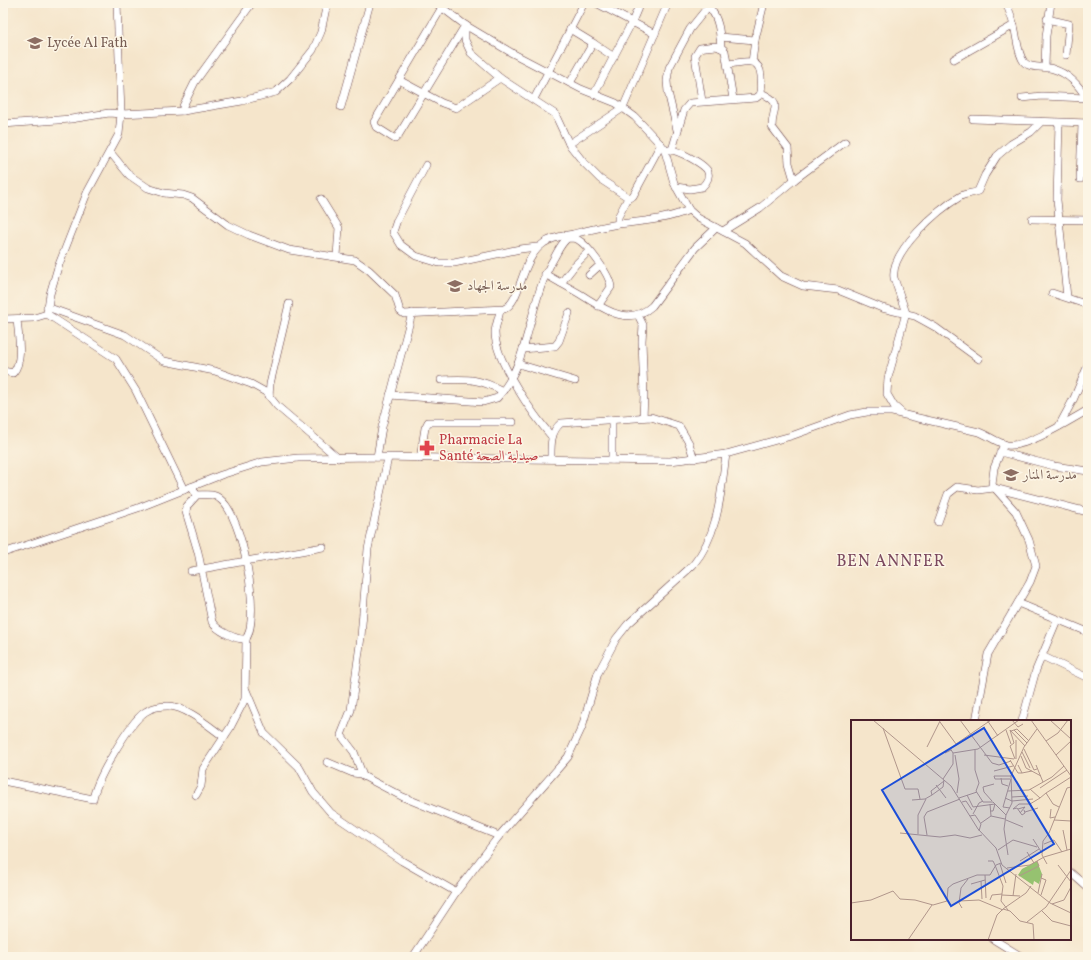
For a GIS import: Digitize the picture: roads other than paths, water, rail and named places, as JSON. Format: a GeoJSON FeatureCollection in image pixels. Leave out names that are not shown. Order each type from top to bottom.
{"type":"FeatureCollection","features":[{"type":"Feature","properties":{"kind":"street"},"geometry":{"type":"LineString","coordinates":[[3,319],[34,318],[47,310],[58,267],[87,193],[120,134],[121,114],[117,3]]}},
{"type":"Feature","properties":{"kind":"street"},"geometry":{"type":"LineString","coordinates":[[183,111],[183,106],[195,82],[252,3]]}},
{"type":"Feature","properties":{"kind":"street"},"geometry":{"type":"LineString","coordinates":[[3,124],[71,119],[101,114],[183,111],[242,101],[276,92],[282,88],[313,50],[321,32],[327,3]]}},
{"type":"Feature","properties":{"kind":"street"},"geometry":{"type":"LineString","coordinates":[[341,107],[370,3]]}},
{"type":"Feature","properties":{"kind":"street"},"geometry":{"type":"LineString","coordinates":[[534,99],[546,71],[584,3]]}},
{"type":"Feature","properties":{"kind":"street"},"geometry":{"type":"LineString","coordinates":[[596,3],[655,34]]}},
{"type":"Feature","properties":{"kind":"street"},"geometry":{"type":"LineString","coordinates":[[594,94],[632,22],[640,3]]}},
{"type":"Feature","properties":{"kind":"street"},"geometry":{"type":"LineString","coordinates":[[569,144],[623,108],[668,3]]}},
{"type":"Feature","properties":{"kind":"street"},"geometry":{"type":"LineString","coordinates":[[752,62],[755,40],[764,3]]}},
{"type":"Feature","properties":{"kind":"street"},"geometry":{"type":"LineString","coordinates":[[1006,3],[1014,25],[1023,61],[1030,65],[1045,67],[1063,73],[1079,86],[1087,100]]}},
{"type":"Feature","properties":{"kind":"street"},"geometry":{"type":"LineString","coordinates":[[1045,67],[1048,19],[1051,3]]}},
{"type":"Feature","properties":{"kind":"street"},"geometry":{"type":"LineString","coordinates":[[677,132],[668,86],[669,68],[690,29],[710,5],[716,19],[721,48]]}},
{"type":"Feature","properties":{"kind":"street"},"geometry":{"type":"LineString","coordinates":[[465,25],[398,136],[395,139],[392,138],[376,127],[374,122],[399,80],[439,6],[465,25],[546,71],[594,94],[606,98],[623,108],[643,124],[669,151],[706,168],[708,178],[702,187],[690,189],[676,187]]}},
{"type":"Feature","properties":{"kind":"street"},"geometry":{"type":"LineString","coordinates":[[1048,19],[1069,24],[1066,56]]}},
{"type":"Feature","properties":{"kind":"street"},"geometry":{"type":"LineString","coordinates":[[465,25],[464,33],[468,49],[478,61],[500,78],[534,99],[557,116],[569,144],[600,180],[628,198]]}},
{"type":"Feature","properties":{"kind":"street"},"geometry":{"type":"LineString","coordinates":[[954,59],[1014,25]]}},
{"type":"Feature","properties":{"kind":"street"},"geometry":{"type":"LineString","coordinates":[[570,29],[614,57]]}},
{"type":"Feature","properties":{"kind":"street"},"geometry":{"type":"LineString","coordinates":[[720,37],[755,40]]}},
{"type":"Feature","properties":{"kind":"street"},"geometry":{"type":"LineString","coordinates":[[570,83],[593,43]]}},
{"type":"Feature","properties":{"kind":"street"},"geometry":{"type":"LineString","coordinates":[[702,101],[696,53],[700,48],[713,46],[726,51],[732,99]]}},
{"type":"Feature","properties":{"kind":"street"},"geometry":{"type":"LineString","coordinates":[[728,64],[752,62],[757,64],[760,69],[761,93],[756,98],[702,101],[686,105],[669,151],[668,167],[676,187],[689,210],[698,218],[753,248],[782,276],[795,284],[838,290],[882,308],[906,313],[926,321],[979,359]]}},
{"type":"Feature","properties":{"kind":"street"},"geometry":{"type":"LineString","coordinates":[[399,80],[442,103],[456,108],[500,78]]}},
{"type":"Feature","properties":{"kind":"street"},"geometry":{"type":"LineString","coordinates":[[761,93],[773,98],[775,102],[772,127],[788,148],[789,163],[794,180]]}},
{"type":"Feature","properties":{"kind":"street"},"geometry":{"type":"LineString","coordinates":[[1022,98],[1042,96],[1087,100]]}},
{"type":"Feature","properties":{"kind":"street"},"geometry":{"type":"LineString","coordinates":[[973,119],[1085,123],[1080,179]]}},
{"type":"Feature","properties":{"kind":"street"},"geometry":{"type":"LineString","coordinates":[[904,415],[888,399],[887,387],[906,313],[893,272],[900,255],[934,216],[962,195],[978,191],[985,175],[997,156],[1011,144],[1031,132],[1041,122]]}},
{"type":"Feature","properties":{"kind":"street"},"geometry":{"type":"LineString","coordinates":[[1058,122],[1057,200],[1067,297]]}},
{"type":"Feature","properties":{"kind":"street"},"geometry":{"type":"LineString","coordinates":[[545,274],[598,306],[626,316],[644,313],[652,306],[695,248],[720,229],[760,208],[794,180],[845,142]]}},
{"type":"Feature","properties":{"kind":"street"},"geometry":{"type":"LineString","coordinates":[[618,224],[618,217],[628,198],[633,196],[661,144]]}},
{"type":"Feature","properties":{"kind":"street"},"geometry":{"type":"LineString","coordinates":[[110,152],[129,175],[148,188],[164,194],[183,195],[192,198],[235,229],[289,250],[337,256],[355,260],[369,270],[395,295],[401,312],[412,313],[500,310],[508,307],[513,302],[522,273],[537,247]]}},
{"type":"Feature","properties":{"kind":"street"},"geometry":{"type":"LineString","coordinates":[[426,165],[397,220],[393,232],[401,245],[416,256],[439,263],[454,263],[512,250],[537,247],[549,240],[618,224],[660,220],[689,210]]}},
{"type":"Feature","properties":{"kind":"street"},"geometry":{"type":"LineString","coordinates":[[320,199],[339,228],[337,256]]}},
{"type":"Feature","properties":{"kind":"street"},"geometry":{"type":"LineString","coordinates":[[1032,219],[1088,220]]}},
{"type":"Feature","properties":{"kind":"street"},"geometry":{"type":"LineString","coordinates":[[390,395],[483,402],[497,398],[503,391],[518,364],[538,293],[545,274],[561,246],[568,238],[578,240],[589,251],[608,277],[611,287],[598,306]]}},
{"type":"Feature","properties":{"kind":"street"},"geometry":{"type":"LineString","coordinates":[[561,283],[589,251]]}},
{"type":"Feature","properties":{"kind":"street"},"geometry":{"type":"LineString","coordinates":[[589,275],[600,265]]}},
{"type":"Feature","properties":{"kind":"street"},"geometry":{"type":"LineString","coordinates":[[1052,293],[1088,305]]}},
{"type":"Feature","properties":{"kind":"street"},"geometry":{"type":"LineString","coordinates":[[269,394],[289,304]]}},
{"type":"Feature","properties":{"kind":"street"},"geometry":{"type":"LineString","coordinates":[[47,310],[125,335],[164,361],[215,371],[251,384],[269,394],[277,406],[338,458]]}},
{"type":"Feature","properties":{"kind":"street"},"geometry":{"type":"LineString","coordinates":[[47,310],[116,359],[136,391],[184,490]]}},
{"type":"Feature","properties":{"kind":"street"},"geometry":{"type":"LineString","coordinates":[[500,310],[494,332],[496,346],[510,378],[552,437]]}},
{"type":"Feature","properties":{"kind":"street"},"geometry":{"type":"LineString","coordinates":[[377,457],[390,395],[412,313]]}},
{"type":"Feature","properties":{"kind":"street"},"geometry":{"type":"LineString","coordinates":[[523,349],[555,346],[559,341],[569,314]]}},
{"type":"Feature","properties":{"kind":"street"},"geometry":{"type":"LineString","coordinates":[[638,315],[644,326],[642,341],[644,396],[643,417]]}},
{"type":"Feature","properties":{"kind":"street"},"geometry":{"type":"LineString","coordinates":[[3,371],[13,373],[16,370],[19,353],[17,319]]}},
{"type":"Feature","properties":{"kind":"street"},"geometry":{"type":"LineString","coordinates":[[518,364],[575,382]]}},
{"type":"Feature","properties":{"kind":"street"},"geometry":{"type":"LineString","coordinates":[[1059,426],[1074,398],[1088,365]]}},
{"type":"Feature","properties":{"kind":"street"},"geometry":{"type":"LineString","coordinates":[[441,380],[474,379],[503,391]]}},
{"type":"Feature","properties":{"kind":"street"},"geometry":{"type":"LineString","coordinates":[[3,553],[138,508],[237,469],[262,462],[298,458],[377,457],[420,459],[670,461],[726,454],[792,436],[850,415],[879,411],[904,415],[983,433],[1004,444],[1012,445],[1022,443],[1059,426],[1088,410]]}},
{"type":"Feature","properties":{"kind":"street"},"geometry":{"type":"LineString","coordinates":[[552,459],[552,437],[557,427],[561,423],[651,417],[679,426],[689,443],[694,459]]}},
{"type":"Feature","properties":{"kind":"street"},"geometry":{"type":"LineString","coordinates":[[612,420],[612,460]]}},
{"type":"Feature","properties":{"kind":"street"},"geometry":{"type":"LineString","coordinates":[[420,459],[425,428],[428,422],[513,422]]}},
{"type":"Feature","properties":{"kind":"street"},"geometry":{"type":"LineString","coordinates":[[976,720],[988,654],[1034,573],[1035,559],[1029,540],[1016,512],[1006,499],[994,488],[992,477],[1004,444]]}},
{"type":"Feature","properties":{"kind":"street"},"geometry":{"type":"LineString","coordinates":[[1000,452],[1054,466],[1088,471]]}},
{"type":"Feature","properties":{"kind":"street"},"geometry":{"type":"LineString","coordinates":[[413,957],[456,892],[514,817],[554,774],[574,747],[582,727],[598,673],[616,639],[628,624],[693,565],[706,547],[715,524],[726,454]]}},
{"type":"Feature","properties":{"kind":"street"},"geometry":{"type":"LineString","coordinates":[[362,774],[354,752],[342,738],[341,733],[351,710],[361,637],[368,549],[388,458]]}},
{"type":"Feature","properties":{"kind":"street"},"geometry":{"type":"LineString","coordinates":[[191,487],[197,495],[215,496],[223,501],[235,522],[247,561],[251,613],[250,629],[246,639],[246,690],[242,706],[203,769],[201,786],[196,795]]}},
{"type":"Feature","properties":{"kind":"street"},"geometry":{"type":"LineString","coordinates":[[938,522],[948,494],[954,488],[978,490],[994,488],[1088,512]]}},
{"type":"Feature","properties":{"kind":"street"},"geometry":{"type":"LineString","coordinates":[[197,495],[186,508],[202,569],[213,625],[234,636],[246,639]]}},
{"type":"Feature","properties":{"kind":"street"},"geometry":{"type":"LineString","coordinates":[[191,572],[323,547]]}},
{"type":"Feature","properties":{"kind":"street"},"geometry":{"type":"LineString","coordinates":[[1018,603],[1088,632]]}},
{"type":"Feature","properties":{"kind":"street"},"geometry":{"type":"LineString","coordinates":[[1022,720],[1030,689],[1057,620]]}},
{"type":"Feature","properties":{"kind":"street"},"geometry":{"type":"LineString","coordinates":[[1042,656],[1088,678]]}},
{"type":"Feature","properties":{"kind":"street"},"geometry":{"type":"LineString","coordinates":[[246,690],[264,733],[299,767],[313,792],[331,813],[402,861],[456,892]]}},
{"type":"Feature","properties":{"kind":"street"},"geometry":{"type":"LineString","coordinates":[[3,781],[93,799],[95,789],[107,766],[134,724],[144,713],[157,707],[168,706],[182,710],[224,737]]}},
{"type":"Feature","properties":{"kind":"street"},"geometry":{"type":"LineString","coordinates":[[327,762],[353,773],[362,774],[403,797],[499,836]]}},
{"type":"Feature","properties":{"kind":"street"},"geometry":{"type":"LineString","coordinates":[[1071,873],[1087,885]]}},
{"type":"Feature","properties":{"kind":"street"},"geometry":{"type":"LineString","coordinates":[[995,940],[1022,957]]}},
{"type":"Feature","properties":{"kind":"place","name":"Lycée Al Fath"},"geometry":{"type":"Point","coordinates":[35,43]}},
{"type":"Feature","properties":{"kind":"place","name":"مدرسة الجهاد"},"geometry":{"type":"Point","coordinates":[455,286]}},
{"type":"Feature","properties":{"kind":"place","name":"Pharmacie La Santé صيدلية الصحة"},"geometry":{"type":"Point","coordinates":[427,448]}},
{"type":"Feature","properties":{"kind":"place","name":"مدرسة المنار"},"geometry":{"type":"Point","coordinates":[1011,475]}},
{"type":"Feature","properties":{"kind":"district","name":"BEN ANNFER"},"geometry":{"type":"Point","coordinates":[891,562]}}]}
